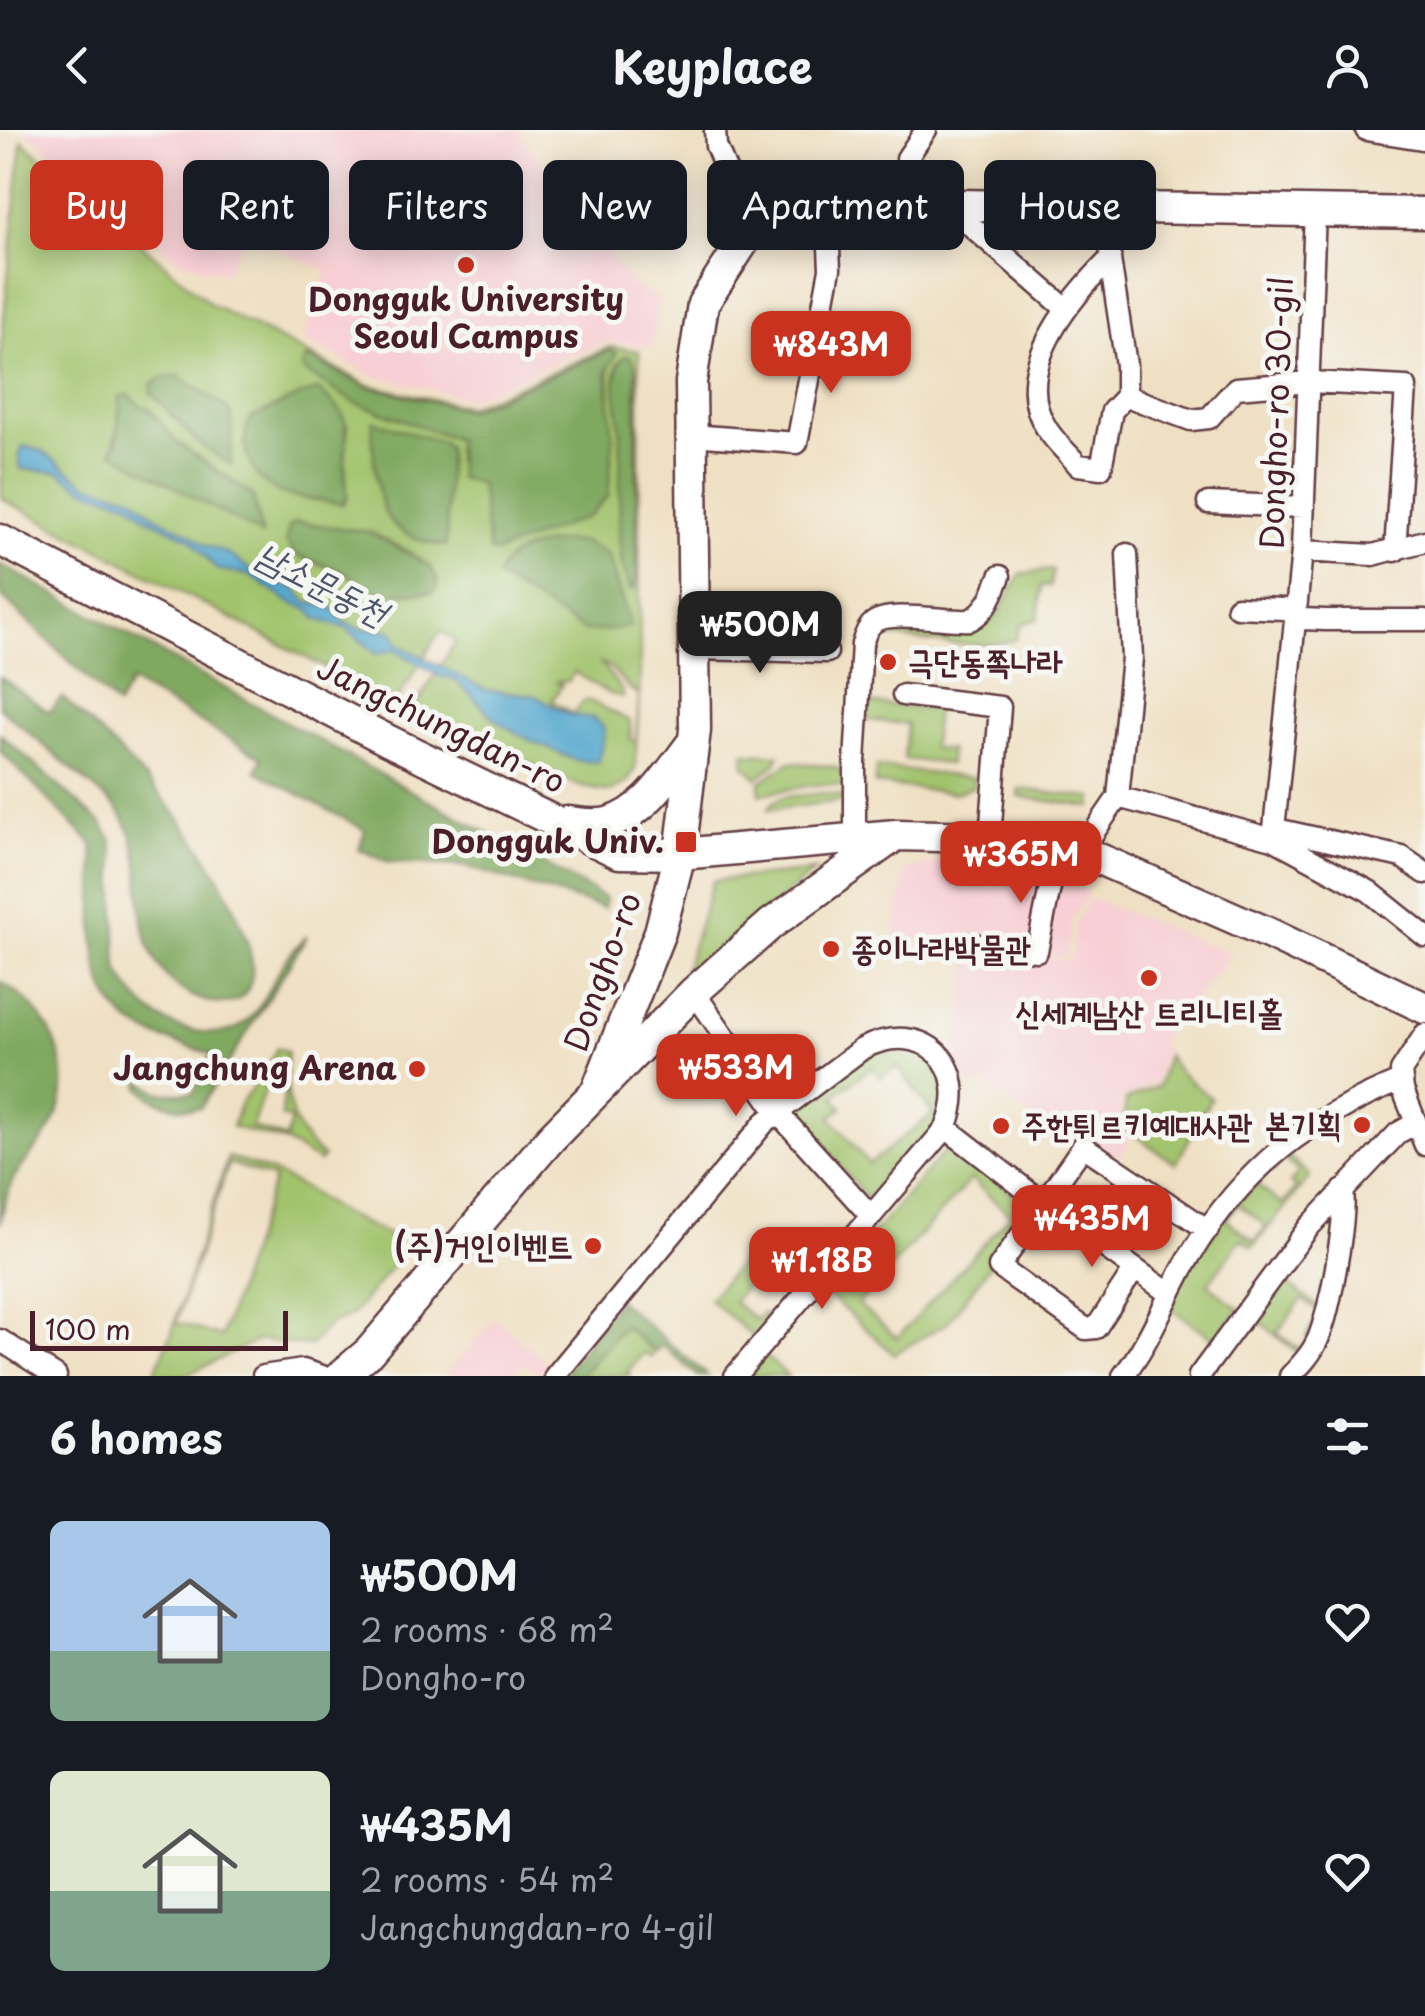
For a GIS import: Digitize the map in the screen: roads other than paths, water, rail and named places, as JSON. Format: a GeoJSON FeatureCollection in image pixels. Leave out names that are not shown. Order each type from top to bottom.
{"type":"FeatureCollection","features":[{"type":"Feature","properties":{"kind":"main road"},"geometry":{"type":"LineString","coordinates":[[1156,209],[1425,213]]}},
{"type":"Feature","properties":{"kind":"main road","name":"Dongho-ro"},"geometry":{"type":"LineString","coordinates":[[341,1376],[369,1352],[596,1090],[660,932],[680,854],[694,736],[691,382],[703,304],[738,250]]}},
{"type":"Feature","properties":{"kind":"main road","name":"Jangchungdan-ro"},"geometry":{"type":"LineString","coordinates":[[0,540],[388,740],[619,852],[680,854],[896,835],[990,838],[1070,849],[1268,933],[1425,1008]]}},
{"type":"Feature","properties":{"kind":"main road"},"geometry":{"type":"LineString","coordinates":[[554,821],[602,824],[622,819],[652,794],[694,736]]}},
{"type":"Feature","properties":{"kind":"main road"},"geometry":{"type":"LineString","coordinates":[[596,1090],[694,992],[771,924],[896,835]]}},
{"type":"Feature","properties":{"kind":"street"},"geometry":{"type":"LineString","coordinates":[[715,130],[722,160]]}},
{"type":"Feature","properties":{"kind":"street"},"geometry":{"type":"LineString","coordinates":[[909,160],[926,130]]}},
{"type":"Feature","properties":{"kind":"street"},"geometry":{"type":"LineString","coordinates":[[1366,130],[1423,135]]}},
{"type":"Feature","properties":{"kind":"street","name":"Dongho-ro 30-gil"},"geometry":{"type":"LineString","coordinates":[[1275,834],[1302,551],[1315,212]]}},
{"type":"Feature","properties":{"kind":"street"},"geometry":{"type":"LineString","coordinates":[[964,220],[1064,308]]}},
{"type":"Feature","properties":{"kind":"street"},"geometry":{"type":"LineString","coordinates":[[692,435],[797,443],[830,268],[829,250]]}},
{"type":"Feature","properties":{"kind":"street"},"geometry":{"type":"LineString","coordinates":[[1110,260],[1064,308],[1033,384],[1045,427],[1078,465],[1101,468],[1112,411],[1126,396],[1126,366],[1111,250]]}},
{"type":"Feature","properties":{"kind":"street"},"geometry":{"type":"LineString","coordinates":[[1126,396],[1191,420],[1209,418],[1236,388],[1309,382],[1406,386],[1395,552]]}},
{"type":"Feature","properties":{"kind":"street"},"geometry":{"type":"LineString","coordinates":[[1208,503],[1304,507]]}},
{"type":"Feature","properties":{"kind":"street"},"geometry":{"type":"LineString","coordinates":[[1302,551],[1373,555],[1425,541]]}},
{"type":"Feature","properties":{"kind":"street"},"geometry":{"type":"LineString","coordinates":[[968,944],[1037,951],[1070,849],[1118,797],[1132,658],[1127,554]]}},
{"type":"Feature","properties":{"kind":"street"},"geometry":{"type":"LineString","coordinates":[[855,838],[862,644],[872,623],[887,617],[970,620],[989,604],[1000,576]]}},
{"type":"Feature","properties":{"kind":"street"},"geometry":{"type":"LineString","coordinates":[[1237,608],[1284,609],[1296,616],[1364,622],[1425,620]]}},
{"type":"Feature","properties":{"kind":"street"},"geometry":{"type":"LineString","coordinates":[[694,649],[826,652]]}},
{"type":"Feature","properties":{"kind":"street"},"geometry":{"type":"LineString","coordinates":[[903,695],[1000,707],[990,838]]}},
{"type":"Feature","properties":{"kind":"street"},"geometry":{"type":"LineString","coordinates":[[1118,797],[1275,834],[1402,857],[1418,869],[1425,845]]}},
{"type":"Feature","properties":{"kind":"street"},"geometry":{"type":"LineString","coordinates":[[1275,834],[1368,891],[1425,936]]}},
{"type":"Feature","properties":{"kind":"street"},"geometry":{"type":"LineString","coordinates":[[694,992],[777,1112],[870,1216]]}},
{"type":"Feature","properties":{"kind":"street"},"geometry":{"type":"LineString","coordinates":[[1425,1034],[1401,1070],[1425,1145]]}},
{"type":"Feature","properties":{"kind":"street"},"geometry":{"type":"LineString","coordinates":[[554,1376],[777,1112],[879,1040],[896,1037],[929,1046],[942,1058],[955,1088],[946,1128],[735,1376]]}},
{"type":"Feature","properties":{"kind":"street"},"geometry":{"type":"LineString","coordinates":[[1123,1376],[1208,1230],[1224,1206],[1268,1158],[1306,1128],[1402,1080]]}},
{"type":"Feature","properties":{"kind":"street"},"geometry":{"type":"LineString","coordinates":[[1199,1376],[1309,1227],[1398,1133],[1416,1123]]}},
{"type":"Feature","properties":{"kind":"street"},"geometry":{"type":"LineString","coordinates":[[946,1128],[1170,1294]]}},
{"type":"Feature","properties":{"kind":"street"},"geometry":{"type":"LineString","coordinates":[[1134,1270],[1096,1328],[1086,1329],[999,1267],[1083,1146],[1208,1230]]}},
{"type":"Feature","properties":{"kind":"street"},"geometry":{"type":"LineString","coordinates":[[1290,1376],[1317,1344],[1344,1214],[1343,1190]]}},
{"type":"Feature","properties":{"kind":"street"},"geometry":{"type":"LineString","coordinates":[[0,1340],[56,1376]]}},
{"type":"Feature","properties":{"kind":"street"},"geometry":{"type":"LineString","coordinates":[[263,1376],[302,1370],[322,1376]]}},
{"type":"Feature","properties":{"kind":"water"},"geometry":{"type":"Polygon","coordinates":[[[23,446],[42,451],[87,484],[134,497],[155,516],[227,553],[264,579],[297,589],[306,602],[332,607],[344,622],[395,634],[398,644],[486,690],[533,695],[570,715],[593,718],[605,732],[598,762],[575,760],[531,741],[498,722],[453,678],[441,677],[394,649],[377,654],[347,629],[317,619],[308,609],[291,603],[249,575],[216,569],[191,539],[147,518],[131,503],[84,489],[59,472],[21,469],[19,457],[23,446]]]}},
{"type":"Feature","properties":{"kind":"place","name":"Dongguk University Seoul Campus"},"geometry":{"type":"Point","coordinates":[466,265]}},
{"type":"Feature","properties":{"kind":"place","name":"극단동쪽나라"},"geometry":{"type":"Point","coordinates":[888,662]}},
{"type":"Feature","properties":{"kind":"place","name":"Dongguk Univ."},"geometry":{"type":"Point","coordinates":[686,842]}},
{"type":"Feature","properties":{"kind":"place","name":"종이나라박물관"},"geometry":{"type":"Point","coordinates":[831,949]}},
{"type":"Feature","properties":{"kind":"place","name":"신세계남산 트리니티홀"},"geometry":{"type":"Point","coordinates":[1149,978]}},
{"type":"Feature","properties":{"kind":"place","name":"Jangchung Arena"},"geometry":{"type":"Point","coordinates":[417,1069]}},
{"type":"Feature","properties":{"kind":"place","name":"본기획"},"geometry":{"type":"Point","coordinates":[1362,1125]}},
{"type":"Feature","properties":{"kind":"place","name":"주한튀르키예대사관"},"geometry":{"type":"Point","coordinates":[1001,1126]}},
{"type":"Feature","properties":{"kind":"place","name":"(주)거인이벤트"},"geometry":{"type":"Point","coordinates":[593,1246]}},
{"type":"Feature","properties":{"kind":"water label","name":"남소문동천"},"geometry":{"type":"Point","coordinates":[322,584]}}]}
